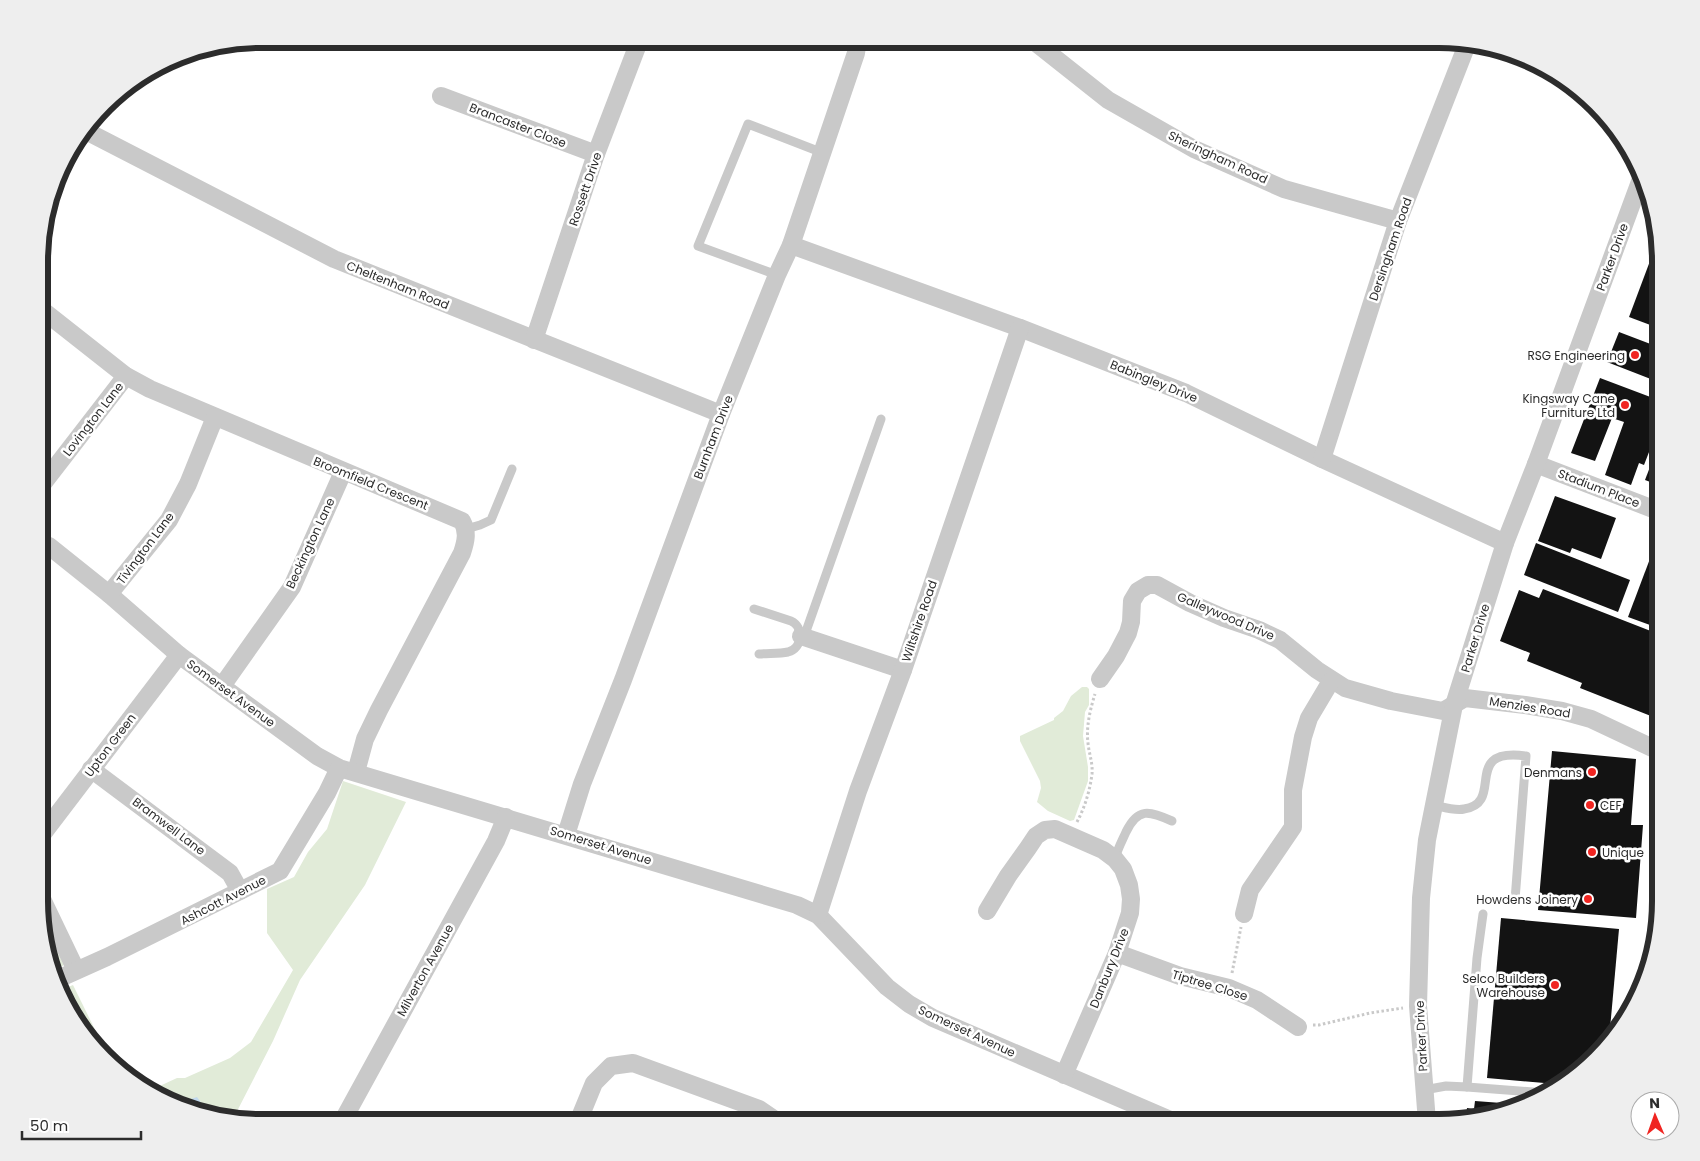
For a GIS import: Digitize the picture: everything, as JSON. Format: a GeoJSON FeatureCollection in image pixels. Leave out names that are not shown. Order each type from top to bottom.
{"type":"FeatureCollection","features":[{"type":"Feature","properties":{"kind":"street","name":"Rossett Drive"},"geometry":{"type":"LineString","coordinates":[[534,340],[596,154],[637,48]]}},
{"type":"Feature","properties":{"kind":"street","name":"Burnham Drive"},"geometry":{"type":"LineString","coordinates":[[566,835],[582,784],[623,680],[722,414],[777,275],[791,245],[824,153],[857,48]]}},
{"type":"Feature","properties":{"kind":"street","name":"Sheringham Road"},"geometry":{"type":"LineString","coordinates":[[1042,48],[1108,100],[1194,149],[1284,188],[1398,221]]}},
{"type":"Feature","properties":{"kind":"street","name":"Dersingham Road"},"geometry":{"type":"LineString","coordinates":[[1322,459],[1398,221],[1465,49]]}},
{"type":"Feature","properties":{"kind":"street","name":"Brancaster Close"},"geometry":{"type":"LineString","coordinates":[[441,96],[596,154]]}},
{"type":"Feature","properties":{"kind":"street","name":"Cheltenham Road"},"geometry":{"type":"LineString","coordinates":[[90,133],[334,259],[722,414]]}},
{"type":"Feature","properties":{"kind":"street","name":"Parker Drive"},"geometry":{"type":"LineString","coordinates":[[1427,1114],[1418,1006],[1420,898],[1427,840],[1454,706],[1504,543],[1536,464],[1639,186]]}},
{"type":"Feature","properties":{"kind":"street","name":"Babingley Drive"},"geometry":{"type":"LineString","coordinates":[[791,245],[1020,328],[1186,393],[1322,459],[1504,543]]}},
{"type":"Feature","properties":{"kind":"street","name":"Broomfield Crescent"},"geometry":{"type":"LineString","coordinates":[[48,315],[126,376],[150,389],[343,472],[453,516],[462,521],[466,528]]}},
{"type":"Feature","properties":{"kind":"street","name":"Wiltshire Road"},"geometry":{"type":"LineString","coordinates":[[818,915],[858,791],[903,670],[1020,328]]}},
{"type":"Feature","properties":{"kind":"street","name":"Lovington Lane"},"geometry":{"type":"LineString","coordinates":[[48,477],[126,376]]}},
{"type":"Feature","properties":{"kind":"street","name":"Tivington Lane"},"geometry":{"type":"LineString","coordinates":[[110,594],[169,520],[188,484],[214,417]]}},
{"type":"Feature","properties":{"kind":"street","name":"Stadium Place"},"geometry":{"type":"LineString","coordinates":[[1536,464],[1652,509]]}},
{"type":"Feature","properties":{"kind":"street","name":"Beckington Lane"},"geometry":{"type":"LineString","coordinates":[[222,686],[292,587],[343,472]]}},
{"type":"Feature","properties":{"kind":"street"},"geometry":{"type":"LineString","coordinates":[[356,772],[365,739],[379,710],[462,553],[466,539],[466,528]]}},
{"type":"Feature","properties":{"kind":"street","name":"Somerset Avenue"},"geometry":{"type":"LineString","coordinates":[[48,546],[110,594],[179,655],[317,756],[339,768],[797,905],[818,915],[887,987],[909,1004],[933,1018],[1064,1075],[1140,1114]]}},
{"type":"Feature","properties":{"kind":"street","name":"Galleywood Drive"},"geometry":{"type":"LineString","coordinates":[[1100,679],[1116,656],[1128,633],[1131,622],[1132,601],[1138,591],[1148,585],[1157,585],[1190,603],[1280,640],[1330,680],[1345,688],[1391,701],[1443,711],[1454,706]]}},
{"type":"Feature","properties":{"kind":"street"},"geometry":{"type":"LineString","coordinates":[[802,636],[903,670]]}},
{"type":"Feature","properties":{"kind":"street","name":"Upton Green"},"geometry":{"type":"LineString","coordinates":[[48,827],[179,655]]}},
{"type":"Feature","properties":{"kind":"street"},"geometry":{"type":"LineString","coordinates":[[1244,914],[1250,890],[1293,827],[1293,790],[1304,736],[1309,718],[1330,680]]}},
{"type":"Feature","properties":{"kind":"street","name":"Menzies Road"},"geometry":{"type":"LineString","coordinates":[[1454,706],[1465,698],[1525,704],[1562,711],[1591,719],[1652,748]]}},
{"type":"Feature","properties":{"kind":"street","name":"Ashcott Avenue"},"geometry":{"type":"LineString","coordinates":[[62,977],[107,957],[280,871],[327,793],[339,768]]}},
{"type":"Feature","properties":{"kind":"street","name":"Bramwell Lane"},"geometry":{"type":"LineString","coordinates":[[91,769],[230,873],[240,890]]}},
{"type":"Feature","properties":{"kind":"street","name":"Milverton Avenue"},"geometry":{"type":"LineString","coordinates":[[346,1114],[496,841],[506,817]]}},
{"type":"Feature","properties":{"kind":"street","name":"Danbury Drive"},"geometry":{"type":"LineString","coordinates":[[988,911],[1008,876],[1036,836],[1045,830],[1055,829],[1103,850],[1123,869],[1129,885],[1130,913],[1117,953],[1064,1075]]}},
{"type":"Feature","properties":{"kind":"street"},"geometry":{"type":"LineString","coordinates":[[48,911],[76,970]]}},
{"type":"Feature","properties":{"kind":"street","name":"Tiptree Close"},"geometry":{"type":"LineString","coordinates":[[1117,953],[1180,976],[1229,988],[1257,1000],[1298,1027]]}},
{"type":"Feature","properties":{"kind":"street"},"geometry":{"type":"LineString","coordinates":[[581,1114],[594,1083],[610,1066],[633,1063],[759,1108],[767,1114]]}},
{"type":"Feature","properties":{"kind":"lane"},"geometry":{"type":"LineString","coordinates":[[777,275],[698,246],[748,124],[824,153]]}},
{"type":"Feature","properties":{"kind":"lane"},"geometry":{"type":"LineString","coordinates":[[759,654],[793,650],[802,636],[881,419]]}},
{"type":"Feature","properties":{"kind":"lane"},"geometry":{"type":"LineString","coordinates":[[466,528],[491,520],[512,468]]}},
{"type":"Feature","properties":{"kind":"lane"},"geometry":{"type":"LineString","coordinates":[[754,609],[796,623],[800,627],[802,636]]}},
{"type":"Feature","properties":{"kind":"lane"},"geometry":{"type":"LineString","coordinates":[[1434,805],[1463,810],[1474,807],[1482,798],[1487,768],[1492,760],[1499,756],[1510,754],[1526,756],[1515,900]]}},
{"type":"Feature","properties":{"kind":"lane"},"geometry":{"type":"LineString","coordinates":[[1114,859],[1127,829],[1138,815],[1153,814],[1172,821]]}},
{"type":"Feature","properties":{"kind":"lane"},"geometry":{"type":"LineString","coordinates":[[1467,1087],[1477,958],[1483,914]]}},
{"type":"Feature","properties":{"kind":"lane"},"geometry":{"type":"LineString","coordinates":[[1424,1090],[1446,1086],[1532,1093]]}},
{"type":"Feature","properties":{"kind":"path"},"geometry":{"type":"LineString","coordinates":[[1070,835],[1081,815],[1090,783],[1092,760],[1087,732],[1100,679]]}},
{"type":"Feature","properties":{"kind":"path"},"geometry":{"type":"LineString","coordinates":[[1229,988],[1244,914]]}},
{"type":"Feature","properties":{"kind":"path"},"geometry":{"type":"LineString","coordinates":[[1298,1027],[1304,1024],[1318,1025],[1370,1013],[1418,1006]]}},
{"type":"Feature","properties":{"kind":"green space"},"geometry":{"type":"Polygon","coordinates":[[[1082,687],[1089,689],[1089,705],[1085,712],[1083,736],[1088,767],[1088,781],[1074,820],[1070,821],[1048,811],[1037,802],[1041,788],[1040,781],[1020,741],[1020,736],[1054,720],[1063,711],[1071,696],[1082,687]]]}},
{"type":"Feature","properties":{"kind":"green space"},"geometry":{"type":"Polygon","coordinates":[[[343,781],[406,802],[365,885],[300,980],[273,1041],[236,1112],[192,1102],[157,1087],[177,1078],[185,1078],[230,1058],[251,1042],[293,970],[267,933],[267,889],[294,877],[308,852],[327,829],[343,781]]]}},
{"type":"Feature","properties":{"kind":"green space"},"geometry":{"type":"Polygon","coordinates":[[[52,940],[64,965],[59,968],[52,940]]]}},
{"type":"Feature","properties":{"kind":"green space"},"geometry":{"type":"Polygon","coordinates":[[[73,985],[101,1042],[83,1019],[66,988],[73,985]]]}},
{"type":"Feature","properties":{"kind":"water"},"geometry":{"type":"Polygon","coordinates":[[[197,1097],[203,1105],[192,1102],[188,1100],[197,1097]]]}},
{"type":"Feature","properties":{"kind":"building"},"geometry":{"type":"Polygon","coordinates":[[[1650,261],[1652,262],[1652,326],[1629,317],[1650,261]]]}},
{"type":"Feature","properties":{"kind":"building","name":"RSG Engineering"},"geometry":{"type":"Polygon","coordinates":[[[1619,332],[1652,345],[1652,380],[1607,362],[1619,332]]]}},
{"type":"Feature","properties":{"kind":"building"},"geometry":{"type":"Polygon","coordinates":[[[1600,378],[1652,398],[1652,444],[1644,465],[1639,463],[1631,485],[1605,475],[1624,422],[1612,418],[1595,461],[1571,453],[1600,378]]]}},
{"type":"Feature","properties":{"kind":"building"},"geometry":{"type":"Polygon","coordinates":[[[1652,462],[1652,483],[1645,480],[1652,462]]]}},
{"type":"Feature","properties":{"kind":"building"},"geometry":{"type":"Polygon","coordinates":[[[1555,496],[1616,518],[1601,559],[1572,548],[1570,553],[1538,541],[1555,496]]]}},
{"type":"Feature","properties":{"kind":"building"},"geometry":{"type":"Polygon","coordinates":[[[1536,543],[1630,580],[1618,612],[1524,575],[1536,543]]]}},
{"type":"Feature","properties":{"kind":"building"},"geometry":{"type":"Polygon","coordinates":[[[1651,556],[1652,626],[1628,617],[1651,556]]]}},
{"type":"Feature","properties":{"kind":"building"},"geometry":{"type":"Polygon","coordinates":[[[1543,589],[1652,631],[1652,716],[1580,688],[1582,683],[1527,661],[1530,653],[1500,641],[1519,590],[1539,598],[1543,589]]]}},
{"type":"Feature","properties":{"kind":"building"},"geometry":{"type":"Polygon","coordinates":[[[1552,751],[1636,759],[1631,825],[1643,825],[1636,918],[1538,910],[1552,751]]]}},
{"type":"Feature","properties":{"kind":"building","name":"Selco Builders Warehouse"},"geometry":{"type":"Polygon","coordinates":[[[1501,918],[1619,929],[1610,1027],[1600,1041],[1580,1061],[1549,1083],[1487,1078],[1501,918]]]}},
{"type":"Feature","properties":{"kind":"building"},"geometry":{"type":"Polygon","coordinates":[[[1475,1101],[1504,1103],[1466,1112],[1467,1108],[1474,1109],[1475,1101]]]}},
{"type":"Feature","properties":{"kind":"place","name":"RSG Engineering"},"geometry":{"type":"Point","coordinates":[1635,355]}},
{"type":"Feature","properties":{"kind":"place","name":"Kingsway Cane Furniture Ltd"},"geometry":{"type":"Point","coordinates":[1625,405]}},
{"type":"Feature","properties":{"kind":"place","name":"Denmans"},"geometry":{"type":"Point","coordinates":[1592,772]}},
{"type":"Feature","properties":{"kind":"place","name":"CEF"},"geometry":{"type":"Point","coordinates":[1590,805]}},
{"type":"Feature","properties":{"kind":"place","name":"Unique"},"geometry":{"type":"Point","coordinates":[1592,852]}},
{"type":"Feature","properties":{"kind":"place","name":"Howdens Joinery"},"geometry":{"type":"Point","coordinates":[1588,899]}},
{"type":"Feature","properties":{"kind":"place","name":"Selco Builders Warehouse"},"geometry":{"type":"Point","coordinates":[1555,985]}}]}
